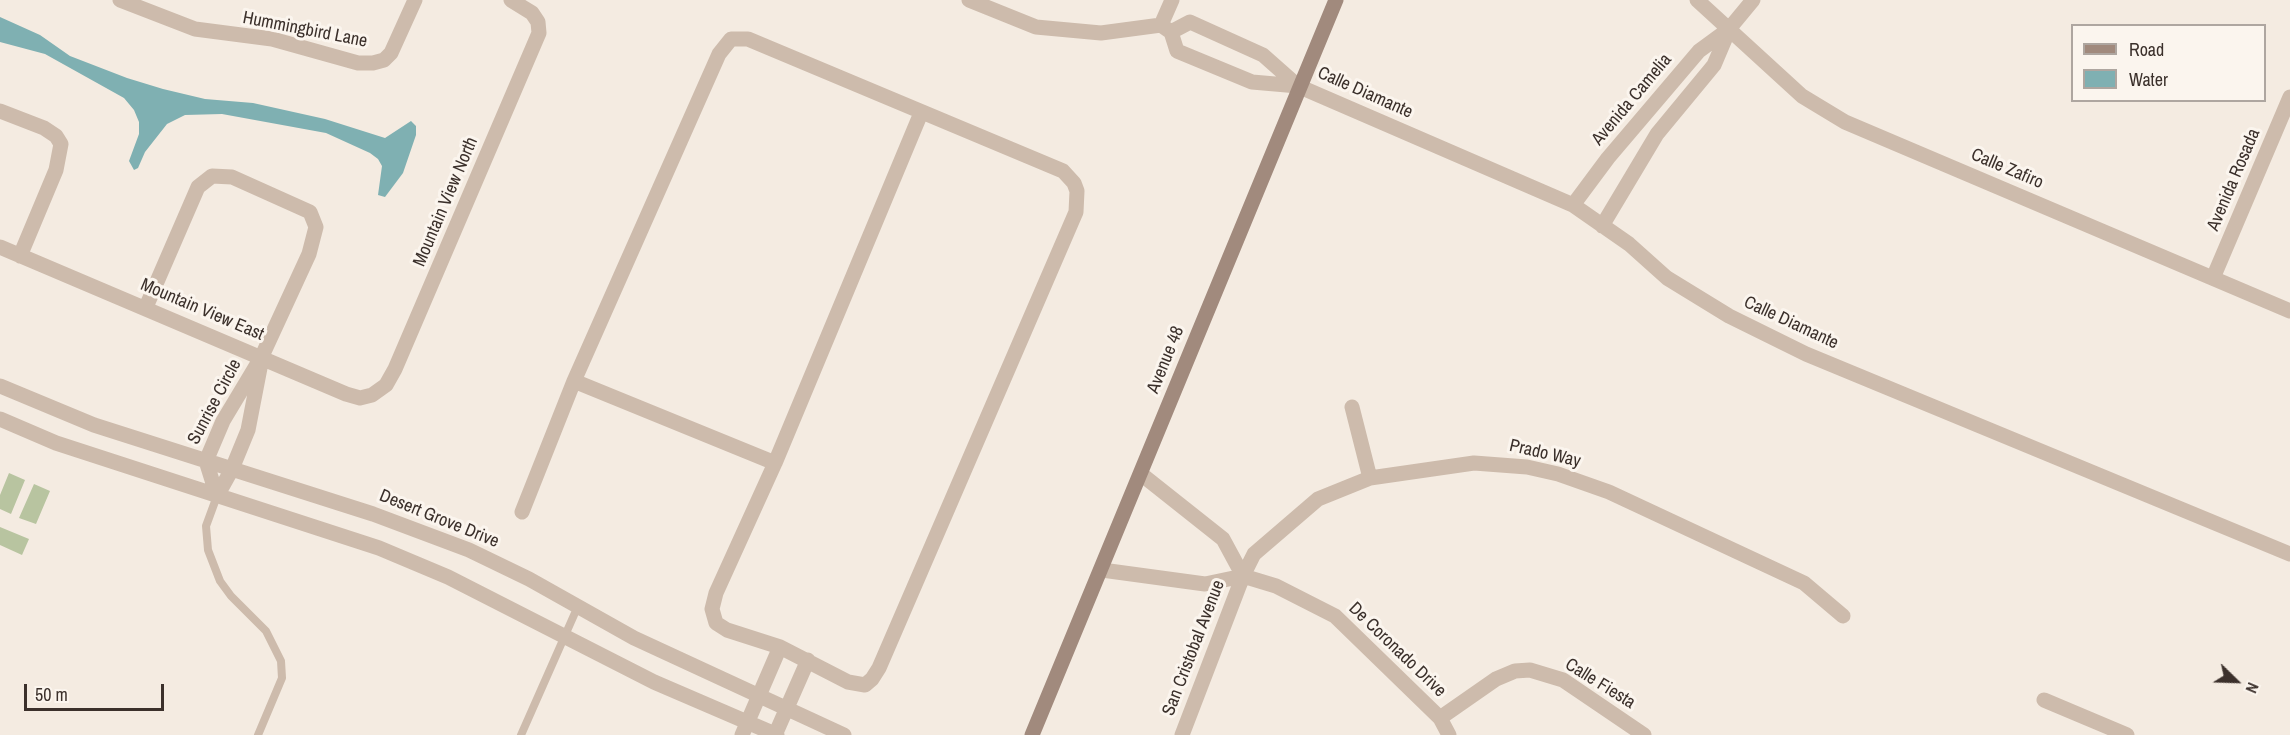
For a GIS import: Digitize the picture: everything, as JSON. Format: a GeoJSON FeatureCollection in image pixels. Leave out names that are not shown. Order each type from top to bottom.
{"type":"FeatureCollection","features":[{"type":"Feature","properties":{"kind":"main road","name":"Avenue 48"},"geometry":{"type":"LineString","coordinates":[[1032,735],[1102,570],[1298,86],[1336,0]]}},
{"type":"Feature","properties":{"kind":"street","name":"Hummingbird Lane"},"geometry":{"type":"LineString","coordinates":[[120,0],[195,28],[272,39],[358,63],[374,63],[384,60],[391,53],[415,0]]}},
{"type":"Feature","properties":{"kind":"street","name":"Mountain View North"},"geometry":{"type":"LineString","coordinates":[[386,385],[539,33],[538,22],[531,13],[511,0]]}},
{"type":"Feature","properties":{"kind":"street"},"geometry":{"type":"LineString","coordinates":[[969,0],[1036,27],[1101,33],[1166,29],[1190,22],[1263,55],[1298,86]]}},
{"type":"Feature","properties":{"kind":"street"},"geometry":{"type":"LineString","coordinates":[[1172,0],[1166,29],[1177,51],[1252,82],[1298,86]]}},
{"type":"Feature","properties":{"kind":"street","name":"Calle Zafiro"},"geometry":{"type":"LineString","coordinates":[[1697,0],[1802,96],[1845,122],[2290,311]]}},
{"type":"Feature","properties":{"kind":"street","name":"Avenida Camelia"},"geometry":{"type":"LineString","coordinates":[[1573,205],[1626,136],[1699,51],[1729,29],[1753,0]]}},
{"type":"Feature","properties":{"kind":"street","name":"Avenida Camelia"},"geometry":{"type":"LineString","coordinates":[[1602,226],[1657,134],[1714,65],[1729,29]]}},
{"type":"Feature","properties":{"kind":"street"},"geometry":{"type":"LineString","coordinates":[[522,512],[574,381],[719,54],[731,39],[748,39],[1063,171],[1077,190],[1076,212],[879,668],[865,685],[858,685],[780,647],[720,627],[712,618],[712,609],[716,593],[775,463],[921,113]]}},
{"type":"Feature","properties":{"kind":"street","name":"Calle Diamante"},"geometry":{"type":"LineString","coordinates":[[1298,86],[1573,205],[1676,283],[1728,316],[1806,354],[2290,554]]}},
{"type":"Feature","properties":{"kind":"street","name":"Avenida Rosada"},"geometry":{"type":"LineString","coordinates":[[2213,278],[2290,97]]}},
{"type":"Feature","properties":{"kind":"street"},"geometry":{"type":"LineString","coordinates":[[0,111],[44,128],[56,136],[61,144],[52,181],[20,256]]}},
{"type":"Feature","properties":{"kind":"street"},"geometry":{"type":"LineString","coordinates":[[1626,136],[1646,152]]}},
{"type":"Feature","properties":{"kind":"street","name":"Sunrise Circle"},"geometry":{"type":"LineString","coordinates":[[146,307],[198,187],[212,176],[232,177],[310,212],[316,227],[309,254],[262,356],[223,421],[206,461],[217,496]]}},
{"type":"Feature","properties":{"kind":"street","name":"Mountain View East"},"geometry":{"type":"LineString","coordinates":[[0,247],[360,398],[372,395],[386,385]]}},
{"type":"Feature","properties":{"kind":"street","name":"Sunrise Circle"},"geometry":{"type":"LineString","coordinates":[[217,496],[232,470],[248,430],[262,356]]}},
{"type":"Feature","properties":{"kind":"street"},"geometry":{"type":"LineString","coordinates":[[574,381],[775,463]]}},
{"type":"Feature","properties":{"kind":"street","name":"Desert Grove Drive"},"geometry":{"type":"LineString","coordinates":[[0,386],[55,410],[232,470],[373,514],[469,550],[578,606],[634,638],[840,734]]}},
{"type":"Feature","properties":{"kind":"street"},"geometry":{"type":"LineString","coordinates":[[1352,407],[1370,478]]}},
{"type":"Feature","properties":{"kind":"street"},"geometry":{"type":"LineString","coordinates":[[0,419],[56,443],[379,548],[448,577],[745,728],[776,735],[808,660]]}},
{"type":"Feature","properties":{"kind":"street","name":"Prado Way"},"geometry":{"type":"LineString","coordinates":[[1243,576],[1254,554],[1318,499],[1370,478],[1474,463],[1517,465],[1558,474],[1609,492],[1804,583],[1843,616]]}},
{"type":"Feature","properties":{"kind":"street"},"geometry":{"type":"LineString","coordinates":[[1141,474],[1223,539],[1243,576]]}},
{"type":"Feature","properties":{"kind":"street","name":"De Coronado Drive"},"geometry":{"type":"LineString","coordinates":[[1102,570],[1205,584],[1243,576],[1276,586],[1335,616],[1440,718],[1449,735]]}},
{"type":"Feature","properties":{"kind":"street","name":"San Cristobal Avenue"},"geometry":{"type":"LineString","coordinates":[[1182,735],[1243,576]]}},
{"type":"Feature","properties":{"kind":"street"},"geometry":{"type":"LineString","coordinates":[[745,728],[780,647]]}},
{"type":"Feature","properties":{"kind":"street","name":"Calle Fiesta"},"geometry":{"type":"LineString","coordinates":[[1440,718],[1496,679],[1515,671],[1530,670],[1563,680],[1644,735]]}},
{"type":"Feature","properties":{"kind":"street"},"geometry":{"type":"LineString","coordinates":[[2044,700],[2127,735]]}},
{"type":"Feature","properties":{"kind":"lane"},"geometry":{"type":"LineString","coordinates":[[217,496],[206,526],[208,550],[220,580],[231,596],[267,631],[281,661],[282,678],[258,735]]}},
{"type":"Feature","properties":{"kind":"lane"},"geometry":{"type":"LineString","coordinates":[[521,735],[563,635],[578,606]]}},
{"type":"Feature","properties":{"kind":"green space"},"geometry":{"type":"Polygon","coordinates":[[[9,473],[25,480],[11,514],[0,509],[0,495],[9,473]]]}},
{"type":"Feature","properties":{"kind":"green space"},"geometry":{"type":"Polygon","coordinates":[[[34,484],[50,491],[36,524],[19,518],[34,484]]]}},
{"type":"Feature","properties":{"kind":"green space"},"geometry":{"type":"Polygon","coordinates":[[[0,527],[29,539],[22,555],[0,545],[0,527]]]}},
{"type":"Feature","properties":{"kind":"water"},"geometry":{"type":"Polygon","coordinates":[[[0,17],[40,35],[70,56],[163,89],[205,99],[253,103],[325,119],[385,138],[411,121],[416,126],[416,135],[403,173],[385,197],[378,195],[382,166],[378,159],[370,153],[326,133],[222,114],[185,115],[167,124],[145,152],[138,168],[134,170],[129,161],[139,134],[139,122],[134,110],[124,98],[45,54],[0,42],[0,17]]]}}]}
